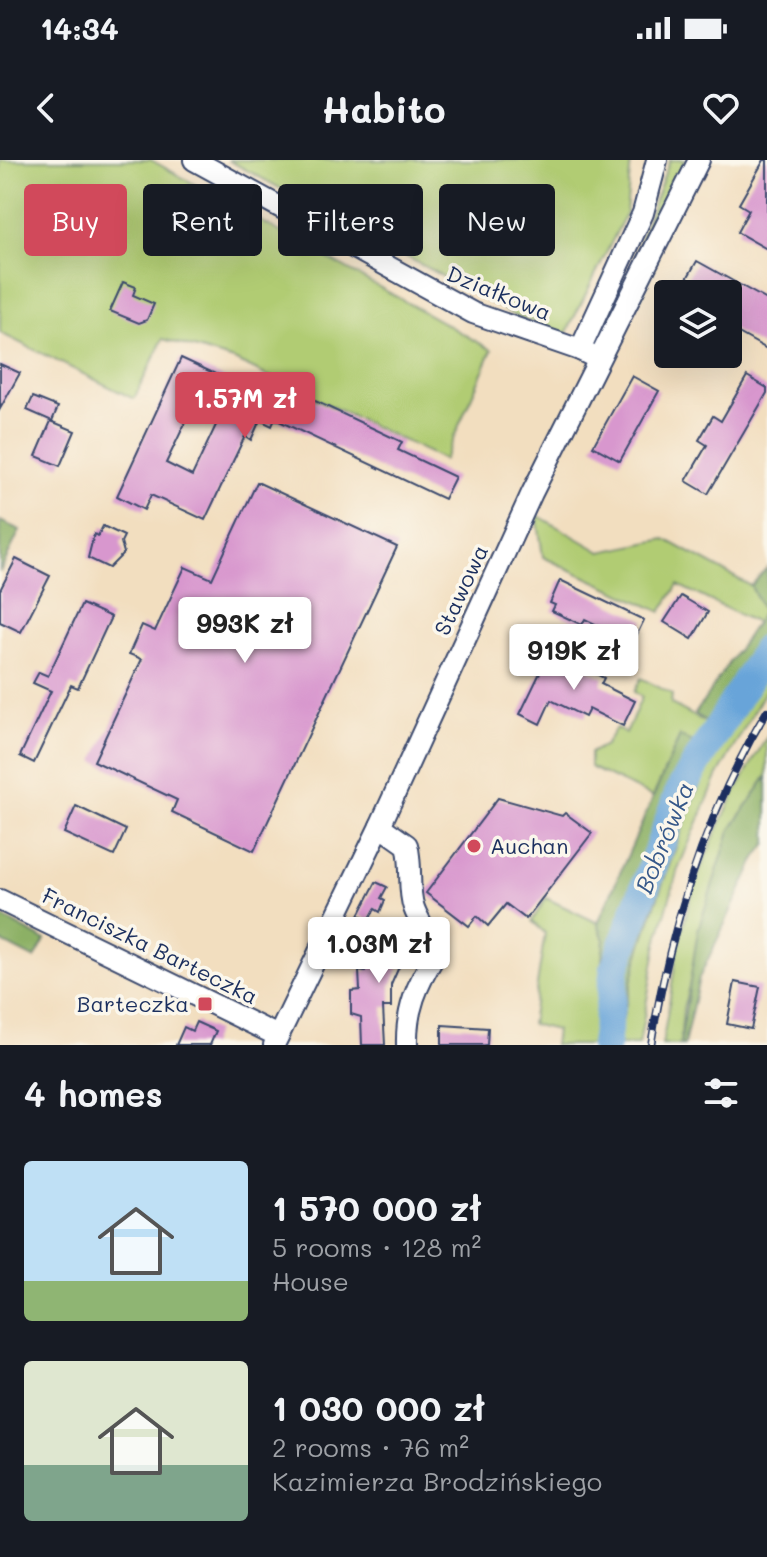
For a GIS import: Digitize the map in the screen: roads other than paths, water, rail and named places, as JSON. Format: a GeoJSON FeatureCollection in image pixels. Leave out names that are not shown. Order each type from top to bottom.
{"type":"FeatureCollection","features":[{"type":"Feature","properties":{"kind":"street","name":"Działkowa"},"geometry":{"type":"LineString","coordinates":[[194,160],[473,313],[580,350],[599,360]]}},
{"type":"Feature","properties":{"kind":"street"},"geometry":{"type":"LineString","coordinates":[[580,350],[643,213],[657,160]]}},
{"type":"Feature","properties":{"kind":"street","name":"Stawowa"},"geometry":{"type":"LineString","coordinates":[[276,1040],[380,826],[532,493],[699,160]]}},
{"type":"Feature","properties":{"kind":"street"},"geometry":{"type":"LineString","coordinates":[[380,826],[407,845],[411,861],[410,891],[415,911],[432,939],[435,955],[414,991],[407,1021],[407,1045]]}},
{"type":"Feature","properties":{"kind":"street","name":"Franciszka Barteczka"},"geometry":{"type":"LineString","coordinates":[[0,900],[276,1040]]}},
{"type":"Feature","properties":{"kind":"waterway","name":"Bobrówka"},"geometry":{"type":"LineString","coordinates":[[605,1045],[615,968],[681,789],[767,648]]}},
{"type":"Feature","properties":{"kind":"railway"},"geometry":{"type":"LineString","coordinates":[[651,1045],[668,958],[693,872],[725,790],[767,711]]}},
{"type":"Feature","properties":{"kind":"place","name":"Auchan"},"geometry":{"type":"Point","coordinates":[474,846]}},
{"type":"Feature","properties":{"kind":"place","name":"Barteczka"},"geometry":{"type":"Point","coordinates":[205,1004]}}]}
